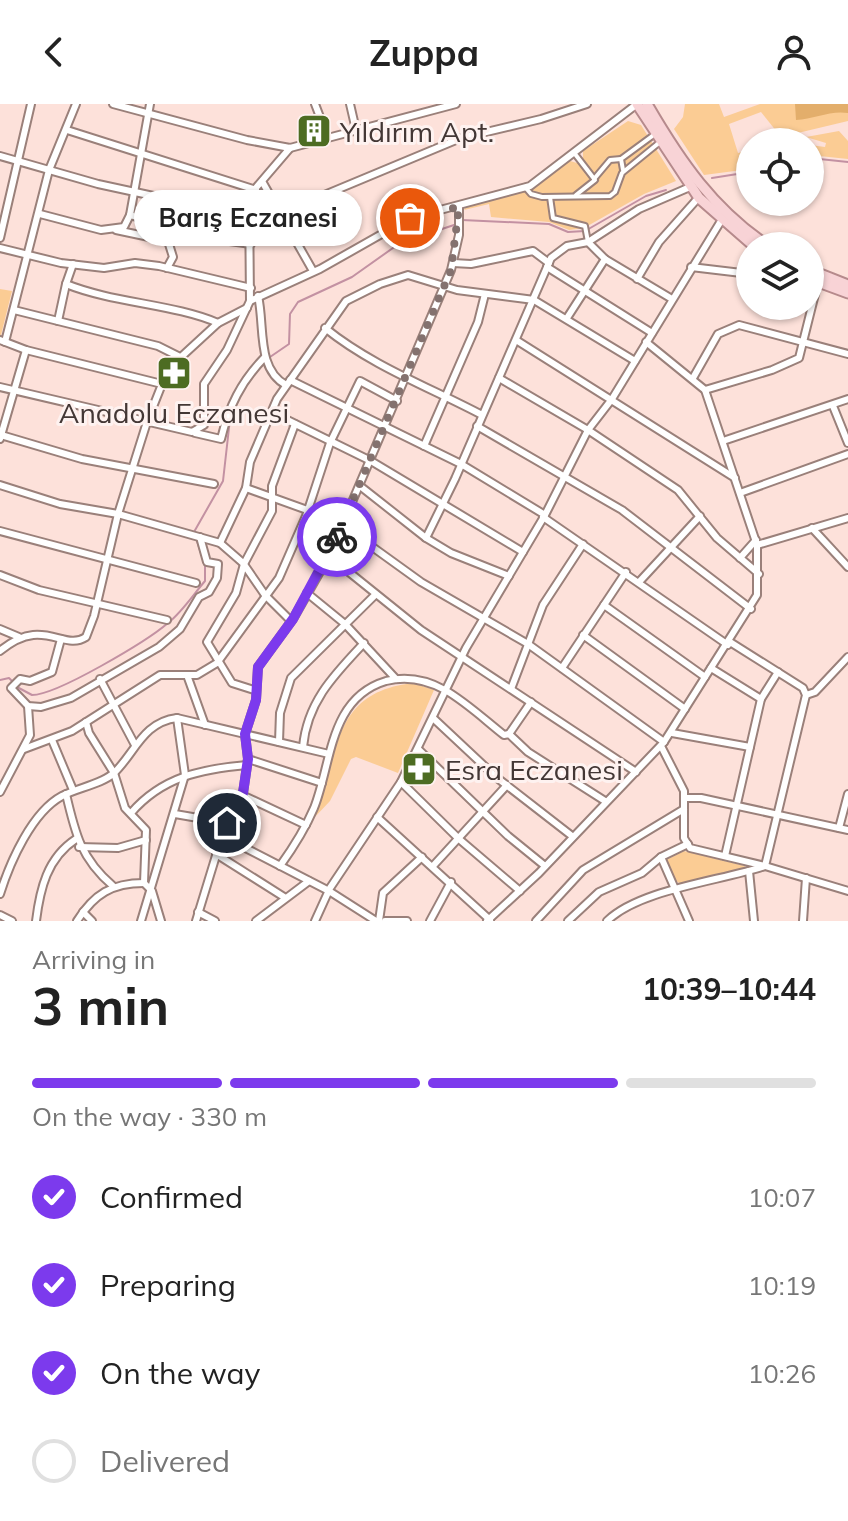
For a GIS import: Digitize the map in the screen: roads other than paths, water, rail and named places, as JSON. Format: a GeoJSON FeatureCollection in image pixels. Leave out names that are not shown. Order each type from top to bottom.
{"type":"FeatureCollection","features":[{"type":"Feature","properties":{"kind":"main road"},"geometry":{"type":"LineString","coordinates":[[647,104],[702,194],[739,232]]}},
{"type":"Feature","properties":{"kind":"main road"},"geometry":{"type":"LineString","coordinates":[[635,106],[690,187],[702,194]]}},
{"type":"Feature","properties":{"kind":"main road"},"geometry":{"type":"LineString","coordinates":[[723,217],[746,232]]}},
{"type":"Feature","properties":{"kind":"main road"},"geometry":{"type":"LineString","coordinates":[[824,276],[848,285]]}},
{"type":"Feature","properties":{"kind":"main road"},"geometry":{"type":"LineString","coordinates":[[824,287],[848,293]]}},
{"type":"Feature","properties":{"kind":"street"},"geometry":{"type":"LineString","coordinates":[[0,238],[31,104]]}},
{"type":"Feature","properties":{"kind":"street"},"geometry":{"type":"LineString","coordinates":[[76,104],[49,170],[29,255],[3,341],[26,350],[162,384]]}},
{"type":"Feature","properties":{"kind":"street"},"geometry":{"type":"LineString","coordinates":[[113,104],[247,140],[290,148],[454,104]]}},
{"type":"Feature","properties":{"kind":"street"},"geometry":{"type":"LineString","coordinates":[[116,230],[124,227],[130,215],[150,104]]}},
{"type":"Feature","properties":{"kind":"street"},"geometry":{"type":"LineString","coordinates":[[315,104],[328,138]]}},
{"type":"Feature","properties":{"kind":"street"},"geometry":{"type":"LineString","coordinates":[[350,104],[356,130]]}},
{"type":"Feature","properties":{"kind":"street"},"geometry":{"type":"LineString","coordinates":[[285,225],[317,198],[461,138],[587,104]]}},
{"type":"Feature","properties":{"kind":"street"},"geometry":{"type":"LineString","coordinates":[[621,104],[635,106]]}},
{"type":"Feature","properties":{"kind":"street"},"geometry":{"type":"LineString","coordinates":[[0,651],[19,637],[42,633],[81,641],[86,637],[98,604],[118,514],[132,468],[168,369],[218,323],[249,305],[258,296],[313,271],[410,218],[525,187],[575,154],[635,106]]}},
{"type":"Feature","properties":{"kind":"street"},"geometry":{"type":"LineString","coordinates":[[67,130],[256,190]]}},
{"type":"Feature","properties":{"kind":"street"},"geometry":{"type":"LineString","coordinates":[[574,197],[610,160],[621,159],[657,138]]}},
{"type":"Feature","properties":{"kind":"street"},"geometry":{"type":"LineString","coordinates":[[622,173],[657,138]]}},
{"type":"Feature","properties":{"kind":"street"},"geometry":{"type":"LineString","coordinates":[[192,432],[204,425],[206,378],[227,350],[249,305],[249,196],[290,148]]}},
{"type":"Feature","properties":{"kind":"street"},"geometry":{"type":"LineString","coordinates":[[575,154],[594,179]]}},
{"type":"Feature","properties":{"kind":"street"},"geometry":{"type":"LineString","coordinates":[[0,156],[17,163],[218,210],[250,213]]}},
{"type":"Feature","properties":{"kind":"street"},"geometry":{"type":"LineString","coordinates":[[525,187],[531,194],[550,197],[610,196],[615,192],[622,173],[621,159]]}},
{"type":"Feature","properties":{"kind":"street"},"geometry":{"type":"LineString","coordinates":[[263,183],[313,271]]}},
{"type":"Feature","properties":{"kind":"street"},"geometry":{"type":"LineString","coordinates":[[426,538],[548,265],[567,246],[588,242],[639,209],[690,187]]}},
{"type":"Feature","properties":{"kind":"street"},"geometry":{"type":"LineString","coordinates":[[637,279],[659,242],[702,194]]}},
{"type":"Feature","properties":{"kind":"street"},"geometry":{"type":"LineString","coordinates":[[550,197],[553,218],[586,230],[588,242],[605,259],[672,299]]}},
{"type":"Feature","properties":{"kind":"street"},"geometry":{"type":"LineString","coordinates":[[196,921],[222,836],[242,795],[247,762],[245,734],[256,700],[254,690],[258,667],[291,621],[343,526],[453,263],[459,207]]}},
{"type":"Feature","properties":{"kind":"street"},"geometry":{"type":"LineString","coordinates":[[40,214],[101,230],[116,230],[168,241],[173,257],[167,268]]}},
{"type":"Feature","properties":{"kind":"street"},"geometry":{"type":"LineString","coordinates":[[130,215],[201,237],[251,244]]}},
{"type":"Feature","properties":{"kind":"street"},"geometry":{"type":"LineString","coordinates":[[316,920],[329,891],[401,782],[463,656],[544,516],[588,430],[612,399],[723,217]]}},
{"type":"Feature","properties":{"kind":"street"},"geometry":{"type":"LineString","coordinates":[[0,248],[73,264],[116,268],[135,263],[167,268],[251,288]]}},
{"type":"Feature","properties":{"kind":"street"},"geometry":{"type":"LineString","coordinates":[[453,263],[471,264],[533,251],[585,291],[652,333]]}},
{"type":"Feature","properties":{"kind":"street"},"geometry":{"type":"LineString","coordinates":[[567,318],[605,259]]}},
{"type":"Feature","properties":{"kind":"street"},"geometry":{"type":"LineString","coordinates":[[58,321],[73,264]]}},
{"type":"Feature","properties":{"kind":"street"},"geometry":{"type":"LineString","coordinates":[[691,267],[736,272]]}},
{"type":"Feature","properties":{"kind":"street"},"geometry":{"type":"LineString","coordinates":[[220,543],[246,488],[250,462],[271,412],[288,383],[346,301],[394,278],[408,275],[485,294],[534,300],[635,361]]}},
{"type":"Feature","properties":{"kind":"street"},"geometry":{"type":"LineString","coordinates":[[66,284],[145,307],[203,317],[218,323]]}},
{"type":"Feature","properties":{"kind":"street"},"geometry":{"type":"LineString","coordinates":[[424,446],[478,322],[485,294]]}},
{"type":"Feature","properties":{"kind":"street"},"geometry":{"type":"LineString","coordinates":[[258,296],[264,358],[279,381],[347,408],[461,464],[544,516],[729,643],[803,688],[806,695],[765,866]]}},
{"type":"Feature","properties":{"kind":"street"},"geometry":{"type":"LineString","coordinates":[[14,310],[158,346],[180,357]]}},
{"type":"Feature","properties":{"kind":"street"},"geometry":{"type":"LineString","coordinates":[[705,390],[799,358],[807,320]]}},
{"type":"Feature","properties":{"kind":"street"},"geometry":{"type":"LineString","coordinates":[[693,378],[718,334],[729,327],[751,327],[848,354]]}},
{"type":"Feature","properties":{"kind":"street"},"geometry":{"type":"LineString","coordinates":[[325,328],[361,355],[482,415]]}},
{"type":"Feature","properties":{"kind":"street"},"geometry":{"type":"LineString","coordinates":[[516,340],[735,478]]}},
{"type":"Feature","properties":{"kind":"street"},"geometry":{"type":"LineString","coordinates":[[377,817],[489,920],[663,744],[751,609],[759,574],[756,542],[705,390],[646,342]]}},
{"type":"Feature","properties":{"kind":"street"},"geometry":{"type":"LineString","coordinates":[[26,350],[1,437],[82,459],[214,484]]}},
{"type":"Feature","properties":{"kind":"street"},"geometry":{"type":"LineString","coordinates":[[0,387],[221,439],[228,412],[245,378],[264,358]]}},
{"type":"Feature","properties":{"kind":"street"},"geometry":{"type":"LineString","coordinates":[[499,378],[588,430],[678,490],[740,558],[759,574]]}},
{"type":"Feature","properties":{"kind":"street"},"geometry":{"type":"LineString","coordinates":[[24,749],[52,740],[86,722],[160,675],[208,671],[217,663],[279,578],[308,509],[330,443],[360,381],[397,401]]}},
{"type":"Feature","properties":{"kind":"street"},"geometry":{"type":"LineString","coordinates":[[723,441],[848,399]]}},
{"type":"Feature","properties":{"kind":"street"},"geometry":{"type":"LineString","coordinates":[[833,406],[848,443]]}},
{"type":"Feature","properties":{"kind":"street"},"geometry":{"type":"LineString","coordinates":[[271,412],[371,461],[523,552]]}},
{"type":"Feature","properties":{"kind":"street"},"geometry":{"type":"LineString","coordinates":[[254,690],[232,683],[207,642],[236,593],[244,564],[272,511],[272,486],[295,424]]}},
{"type":"Feature","properties":{"kind":"street"},"geometry":{"type":"LineString","coordinates":[[477,426],[564,473],[672,545],[751,609]]}},
{"type":"Feature","properties":{"kind":"street"},"geometry":{"type":"LineString","coordinates":[[740,493],[848,454]]}},
{"type":"Feature","properties":{"kind":"street"},"geometry":{"type":"LineString","coordinates":[[0,485],[60,504],[118,514],[220,543],[244,564],[265,595],[291,621]]}},
{"type":"Feature","properties":{"kind":"street"},"geometry":{"type":"LineString","coordinates":[[360,486],[426,538],[451,553],[509,576]]}},
{"type":"Feature","properties":{"kind":"street"},"geometry":{"type":"LineString","coordinates":[[246,488],[308,509],[343,526],[421,582],[528,644],[663,744],[684,791],[690,848],[848,891]]}},
{"type":"Feature","properties":{"kind":"street"},"geometry":{"type":"LineString","coordinates":[[640,581],[700,516]]}},
{"type":"Feature","properties":{"kind":"street"},"geometry":{"type":"LineString","coordinates":[[740,558],[756,542],[848,518]]}},
{"type":"Feature","properties":{"kind":"street"},"geometry":{"type":"LineString","coordinates":[[812,528],[848,567]]}},
{"type":"Feature","properties":{"kind":"street"},"geometry":{"type":"LineString","coordinates":[[0,531],[196,583]]}},
{"type":"Feature","properties":{"kind":"street"},"geometry":{"type":"LineString","coordinates":[[28,706],[41,707],[71,698],[173,636],[199,597],[209,592],[217,578],[218,564],[207,562],[199,536]]}},
{"type":"Feature","properties":{"kind":"street"},"geometry":{"type":"LineString","coordinates":[[511,689],[543,605],[583,544]]}},
{"type":"Feature","properties":{"kind":"street"},"geometry":{"type":"LineString","coordinates":[[329,556],[375,595],[636,772]]}},
{"type":"Feature","properties":{"kind":"street"},"geometry":{"type":"LineString","coordinates":[[562,668],[626,572]]}},
{"type":"Feature","properties":{"kind":"street"},"geometry":{"type":"LineString","coordinates":[[0,575],[39,590],[167,620]]}},
{"type":"Feature","properties":{"kind":"street"},"geometry":{"type":"LineString","coordinates":[[307,593],[345,624],[396,679]]}},
{"type":"Feature","properties":{"kind":"street"},"geometry":{"type":"LineString","coordinates":[[279,742],[280,713],[291,678],[375,595]]}},
{"type":"Feature","properties":{"kind":"street"},"geometry":{"type":"LineString","coordinates":[[604,605],[705,677]]}},
{"type":"Feature","properties":{"kind":"street"},"geometry":{"type":"LineString","coordinates":[[0,629],[19,637]]}},
{"type":"Feature","properties":{"kind":"street"},"geometry":{"type":"LineString","coordinates":[[583,635],[685,709]]}},
{"type":"Feature","properties":{"kind":"street"},"geometry":{"type":"LineString","coordinates":[[0,792],[30,735],[28,706],[11,688],[20,679],[30,681],[52,672],[61,639]]}},
{"type":"Feature","properties":{"kind":"street"},"geometry":{"type":"LineString","coordinates":[[303,747],[311,709],[364,643]]}},
{"type":"Feature","properties":{"kind":"street"},"geometry":{"type":"LineString","coordinates":[[806,695],[815,692],[848,657]]}},
{"type":"Feature","properties":{"kind":"street"},"geometry":{"type":"LineString","coordinates":[[711,668],[761,699]]}},
{"type":"Feature","properties":{"kind":"street"},"geometry":{"type":"LineString","coordinates":[[725,856],[761,699],[778,672]]}},
{"type":"Feature","properties":{"kind":"street"},"geometry":{"type":"LineString","coordinates":[[187,675],[205,725]]}},
{"type":"Feature","properties":{"kind":"street"},"geometry":{"type":"LineString","coordinates":[[100,679],[135,745]]}},
{"type":"Feature","properties":{"kind":"street"},"geometry":{"type":"LineString","coordinates":[[280,866],[306,825],[339,723],[357,698],[369,688],[396,679],[425,682],[446,691],[504,735],[509,734],[538,758],[605,801]]}},
{"type":"Feature","properties":{"kind":"street"},"geometry":{"type":"LineString","coordinates":[[509,734],[531,702]]}},
{"type":"Feature","properties":{"kind":"street"},"geometry":{"type":"LineString","coordinates":[[0,894],[16,857],[43,812],[69,792],[114,773],[135,745],[158,723],[177,718],[329,754]]}},
{"type":"Feature","properties":{"kind":"street"},"geometry":{"type":"LineString","coordinates":[[141,921],[185,775],[177,718]]}},
{"type":"Feature","properties":{"kind":"street"},"geometry":{"type":"LineString","coordinates":[[433,718],[507,785],[572,836]]}},
{"type":"Feature","properties":{"kind":"street"},"geometry":{"type":"LineString","coordinates":[[86,722],[89,733],[114,773],[125,808],[146,830],[144,883],[152,891],[161,921]]}},
{"type":"Feature","properties":{"kind":"street"},"geometry":{"type":"LineString","coordinates":[[672,733],[750,747]]}},
{"type":"Feature","properties":{"kind":"street"},"geometry":{"type":"LineString","coordinates":[[52,740],[69,792],[79,847],[90,865],[113,886]]}},
{"type":"Feature","properties":{"kind":"street"},"geometry":{"type":"LineString","coordinates":[[418,749],[545,866]]}},
{"type":"Feature","properties":{"kind":"street"},"geometry":{"type":"LineString","coordinates":[[131,813],[158,787],[185,775],[247,762],[322,783]]}},
{"type":"Feature","properties":{"kind":"street"},"geometry":{"type":"LineString","coordinates":[[401,782],[459,839],[520,891]]}},
{"type":"Feature","properties":{"kind":"street"},"geometry":{"type":"LineString","coordinates":[[433,866],[507,785]]}},
{"type":"Feature","properties":{"kind":"street"},"geometry":{"type":"LineString","coordinates":[[839,828],[848,794]]}},
{"type":"Feature","properties":{"kind":"street"},"geometry":{"type":"LineString","coordinates":[[242,795],[306,825]]}},
{"type":"Feature","properties":{"kind":"street"},"geometry":{"type":"LineString","coordinates":[[684,798],[737,805],[848,830]]}},
{"type":"Feature","properties":{"kind":"street"},"geometry":{"type":"LineString","coordinates":[[536,921],[583,870],[684,809]]}},
{"type":"Feature","properties":{"kind":"street"},"geometry":{"type":"LineString","coordinates":[[175,814],[227,823]]}},
{"type":"Feature","properties":{"kind":"street"},"geometry":{"type":"LineString","coordinates":[[222,836],[329,891],[378,921],[383,893],[422,857]]}},
{"type":"Feature","properties":{"kind":"street"},"geometry":{"type":"LineString","coordinates":[[36,921],[48,870],[63,848],[76,839]]}},
{"type":"Feature","properties":{"kind":"street"},"geometry":{"type":"LineString","coordinates":[[79,847],[118,848],[146,840]]}},
{"type":"Feature","properties":{"kind":"street"},"geometry":{"type":"LineString","coordinates":[[568,921],[599,892],[642,873],[661,857],[688,844]]}},
{"type":"Feature","properties":{"kind":"street"},"geometry":{"type":"LineString","coordinates":[[216,854],[284,897]]}},
{"type":"Feature","properties":{"kind":"street"},"geometry":{"type":"LineString","coordinates":[[661,857],[689,921]]}},
{"type":"Feature","properties":{"kind":"street"},"geometry":{"type":"LineString","coordinates":[[607,921],[626,907],[677,889],[765,866]]}},
{"type":"Feature","properties":{"kind":"street"},"geometry":{"type":"LineString","coordinates":[[749,871],[754,921]]}},
{"type":"Feature","properties":{"kind":"street"},"geometry":{"type":"LineString","coordinates":[[803,921],[806,878]]}},
{"type":"Feature","properties":{"kind":"street"},"geometry":{"type":"LineString","coordinates":[[256,921],[309,881]]}},
{"type":"Feature","properties":{"kind":"street"},"geometry":{"type":"LineString","coordinates":[[430,921],[451,882]]}},
{"type":"Feature","properties":{"kind":"street"},"geometry":{"type":"LineString","coordinates":[[77,921],[113,886],[144,883]]}},
{"type":"Feature","properties":{"kind":"street"},"geometry":{"type":"LineString","coordinates":[[83,912],[92,921]]}},
{"type":"Feature","properties":{"kind":"street"},"geometry":{"type":"LineString","coordinates":[[198,912],[215,921]]}},
{"type":"Feature","properties":{"kind":"street"},"geometry":{"type":"LineString","coordinates":[[0,915],[12,921]]}},
{"type":"Feature","properties":{"kind":"street"},"geometry":{"type":"LineString","coordinates":[[385,921],[407,921]]}},
{"type":"Feature","properties":{"kind":"waterway"},"geometry":{"type":"LineString","coordinates":[[824,159],[848,162]]}},
{"type":"Feature","properties":{"kind":"waterway"},"geometry":{"type":"LineString","coordinates":[[712,178],[736,174]]}},
{"type":"Feature","properties":{"kind":"waterway"},"geometry":{"type":"LineString","coordinates":[[462,220],[549,224],[568,232],[585,231],[646,196],[666,190]]}},
{"type":"Feature","properties":{"kind":"waterway"},"geometry":{"type":"LineString","coordinates":[[270,357],[289,344],[290,314],[298,302],[352,277],[400,243],[457,224]]}},
{"type":"Feature","properties":{"kind":"waterway"},"geometry":{"type":"LineString","coordinates":[[194,532],[223,481],[230,419]]}},
{"type":"Feature","properties":{"kind":"waterway"},"geometry":{"type":"LineString","coordinates":[[17,687],[32,695],[61,686],[122,654],[168,623],[205,581],[205,566],[196,538]]}},
{"type":"Feature","properties":{"kind":"waterway"},"geometry":{"type":"LineString","coordinates":[[0,680],[9,678],[13,682]]}},
{"type":"Feature","properties":{"kind":"place","name":"Yıldırım Apt."},"geometry":{"type":"Point","coordinates":[314,131]}},
{"type":"Feature","properties":{"kind":"place","name":"Barış Eczanesi"},"geometry":{"type":"Point","coordinates":[410,218]}},
{"type":"Feature","properties":{"kind":"place","name":"Anadolu Eczanesi"},"geometry":{"type":"Point","coordinates":[174,373]}},
{"type":"Feature","properties":{"kind":"place","name":"Esra Eczanesi"},"geometry":{"type":"Point","coordinates":[419,769]}}]}
